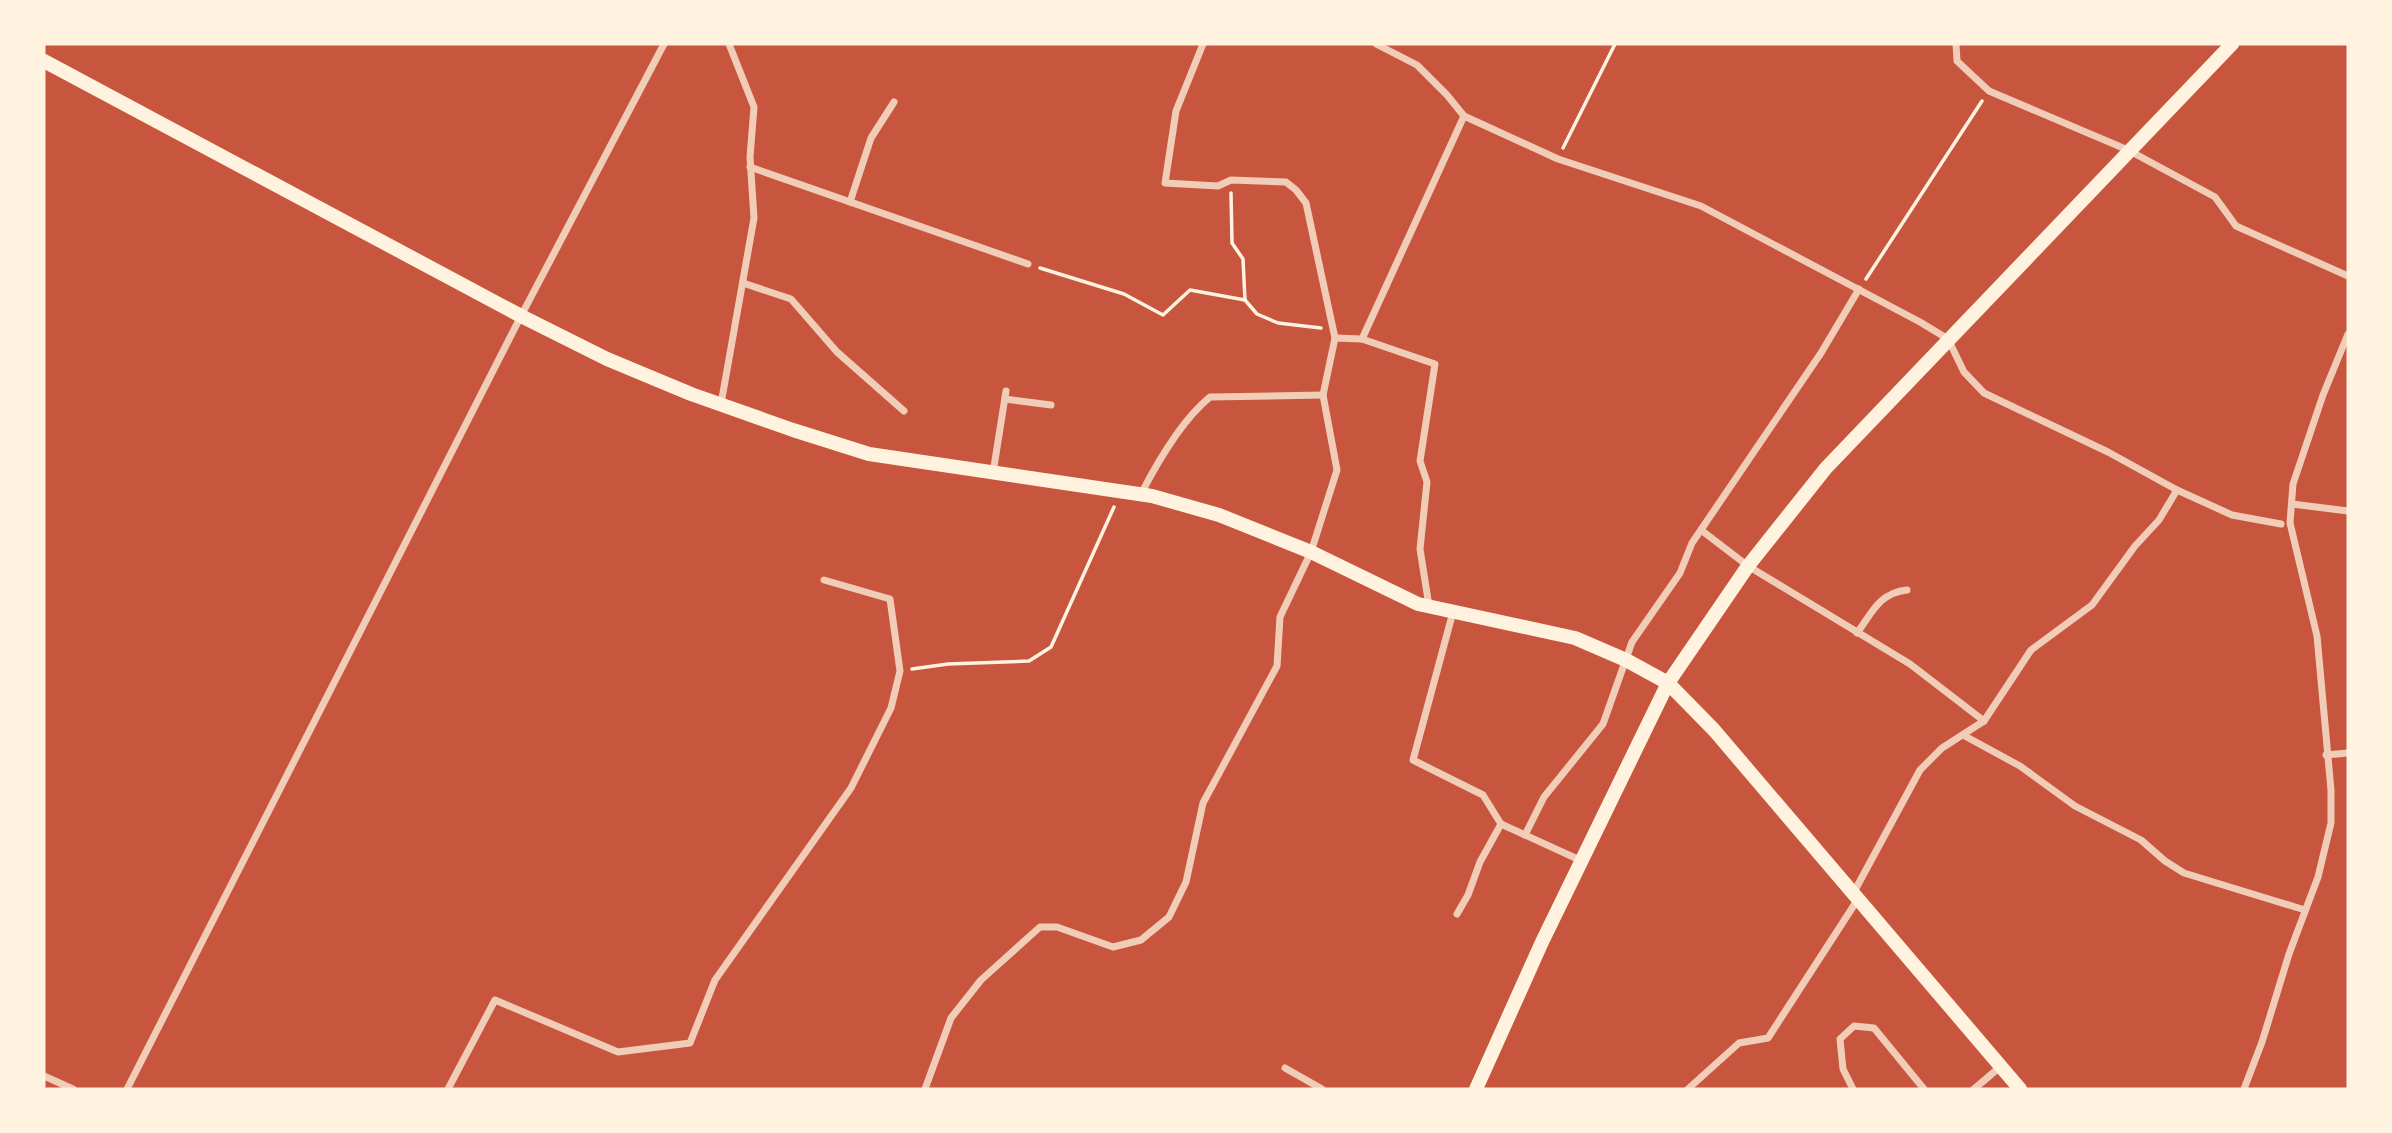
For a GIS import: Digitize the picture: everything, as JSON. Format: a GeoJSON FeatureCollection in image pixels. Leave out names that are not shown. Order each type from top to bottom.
{"type":"FeatureCollection","features":[{"type":"Feature","properties":{"kind":"main road"},"geometry":{"type":"LineString","coordinates":[[1476,1089],[1542,942],[1668,683],[1748,565],[1826,468],[2232,44]]}},
{"type":"Feature","properties":{"kind":"main road"},"geometry":{"type":"LineString","coordinates":[[44,61],[521,316],[607,359],[721,404],[869,454],[1141,495],[1219,515],[1311,552],[1408,599],[1453,612],[1575,638],[1626,660],[1668,683],[1714,730],[2020,1089]]}},
{"type":"Feature","properties":{"kind":"street"},"geometry":{"type":"LineString","coordinates":[[127,1089],[521,316],[664,44]]}},
{"type":"Feature","properties":{"kind":"street"},"geometry":{"type":"LineString","coordinates":[[721,404],[754,218],[750,167],[754,107],[729,44]]}},
{"type":"Feature","properties":{"kind":"street"},"geometry":{"type":"LineString","coordinates":[[925,1089],[950,1018],[981,980],[1040,927],[1057,927],[1113,947],[1141,940],[1169,917],[1186,883],[1203,803],[1278,667],[1280,617],[1311,552],[1337,470],[1323,395],[1334,334],[1306,203],[1286,181],[1231,180],[1218,186],[1165,183],[1176,111],[1203,44]]}},
{"type":"Feature","properties":{"kind":"street"},"geometry":{"type":"LineString","coordinates":[[1376,44],[1417,65],[1464,116],[1558,159],[1701,206],[1948,339],[1964,372],[1984,393],[2232,515],[2281,524]]}},
{"type":"Feature","properties":{"kind":"street"},"geometry":{"type":"LineString","coordinates":[[1956,44],[1957,61],[1989,91],[2128,150],[2215,197],[2236,226],[2348,276]]}},
{"type":"Feature","properties":{"kind":"street"},"geometry":{"type":"LineString","coordinates":[[850,202],[871,138],[894,102]]}},
{"type":"Feature","properties":{"kind":"street"},"geometry":{"type":"LineString","coordinates":[[1362,338],[1464,116]]}},
{"type":"Feature","properties":{"kind":"street"},"geometry":{"type":"LineString","coordinates":[[750,167],[1028,264]]}},
{"type":"Feature","properties":{"kind":"street"},"geometry":{"type":"LineString","coordinates":[[743,283],[791,299],[836,352],[904,411]]}},
{"type":"Feature","properties":{"kind":"street"},"geometry":{"type":"LineString","coordinates":[[1525,835],[1544,797],[1603,724],[1632,642],[1680,573],[1692,543],[1821,353],[1859,289]]}},
{"type":"Feature","properties":{"kind":"street"},"geometry":{"type":"LineString","coordinates":[[1334,334],[1362,338],[1435,364],[1420,461],[1427,482],[1420,549],[1429,606]]}},
{"type":"Feature","properties":{"kind":"street"},"geometry":{"type":"LineString","coordinates":[[2244,1089],[2263,1042],[2318,877],[2331,823],[2331,790],[2317,636],[2290,523],[2293,484],[2323,395],[2348,334]]}},
{"type":"Feature","properties":{"kind":"street"},"geometry":{"type":"LineString","coordinates":[[993,474],[1006,395],[1051,405]]}},
{"type":"Feature","properties":{"kind":"street"},"geometry":{"type":"LineString","coordinates":[[1141,495],[1196,408],[1210,397],[1323,395]]}},
{"type":"Feature","properties":{"kind":"street"},"geometry":{"type":"LineString","coordinates":[[1688,1089],[1739,1043],[1768,1038],[1856,895],[1920,770],[1941,748],[1984,721],[2031,650],[2092,605],[2135,546],[2159,520],[2177,489]]}},
{"type":"Feature","properties":{"kind":"street"},"geometry":{"type":"LineString","coordinates":[[2291,504],[2348,511]]}},
{"type":"Feature","properties":{"kind":"street"},"geometry":{"type":"LineString","coordinates":[[1701,530],[1748,565],[1910,664],[1984,721]]}},
{"type":"Feature","properties":{"kind":"street"},"geometry":{"type":"LineString","coordinates":[[447,1089],[495,1000],[618,1052],[690,1042],[715,981],[851,788],[891,708],[900,671],[890,599],[824,580]]}},
{"type":"Feature","properties":{"kind":"street"},"geometry":{"type":"LineString","coordinates":[[1857,633],[1885,596],[1894,591],[1907,590]]}},
{"type":"Feature","properties":{"kind":"street"},"geometry":{"type":"LineString","coordinates":[[1453,612],[1413,760],[1483,795],[1501,824],[1582,862]]}},
{"type":"Feature","properties":{"kind":"street"},"geometry":{"type":"LineString","coordinates":[[1963,735],[2020,766],[2075,806],[2141,840],[2165,862],[2184,873],[2305,910]]}},
{"type":"Feature","properties":{"kind":"street"},"geometry":{"type":"LineString","coordinates":[[2326,755],[2348,753]]}},
{"type":"Feature","properties":{"kind":"street"},"geometry":{"type":"LineString","coordinates":[[1457,914],[1468,895],[1480,862],[1501,824]]}},
{"type":"Feature","properties":{"kind":"street"},"geometry":{"type":"LineString","coordinates":[[1853,1089],[1843,1069],[1840,1039],[1854,1026],[1874,1028],[1924,1089]]}},
{"type":"Feature","properties":{"kind":"street"},"geometry":{"type":"LineString","coordinates":[[1974,1089],[2001,1066]]}},
{"type":"Feature","properties":{"kind":"street"},"geometry":{"type":"LineString","coordinates":[[1285,1068],[1322,1089]]}},
{"type":"Feature","properties":{"kind":"street"},"geometry":{"type":"LineString","coordinates":[[44,1076],[73,1089]]}},
{"type":"Feature","properties":{"kind":"path"},"geometry":{"type":"LineString","coordinates":[[1558,159],[1615,44]]}},
{"type":"Feature","properties":{"kind":"path"},"geometry":{"type":"LineString","coordinates":[[1859,289],[1989,91]]}},
{"type":"Feature","properties":{"kind":"path"},"geometry":{"type":"LineString","coordinates":[[1231,180],[1232,243],[1243,259],[1245,300],[1257,314],[1278,323],[1334,334]]}},
{"type":"Feature","properties":{"kind":"path"},"geometry":{"type":"LineString","coordinates":[[1028,264],[1124,294],[1163,315],[1190,290],[1245,300]]}},
{"type":"Feature","properties":{"kind":"path"},"geometry":{"type":"LineString","coordinates":[[900,671],[948,664],[1028,661],[1051,647],[1122,492]]}}]}
